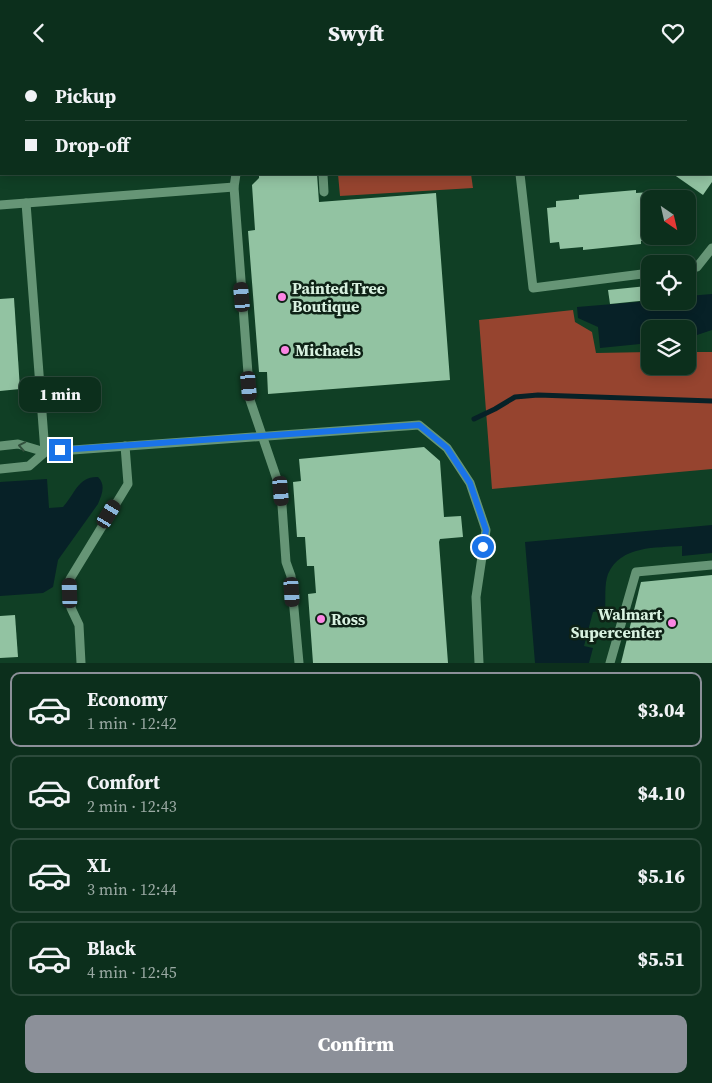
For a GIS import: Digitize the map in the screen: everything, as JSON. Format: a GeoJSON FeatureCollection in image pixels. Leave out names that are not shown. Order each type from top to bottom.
{"type":"FeatureCollection","features":[{"type":"Feature","properties":{"kind":"lane"},"geometry":{"type":"LineString","coordinates":[[236,175],[234,187],[250,400],[281,491],[286,562],[291,576],[299,663]]}},
{"type":"Feature","properties":{"kind":"lane"},"geometry":{"type":"LineString","coordinates":[[323,175],[324,192]]}},
{"type":"Feature","properties":{"kind":"lane"},"geometry":{"type":"LineString","coordinates":[[520,175],[533,288],[641,274]]}},
{"type":"Feature","properties":{"kind":"lane"},"geometry":{"type":"LineString","coordinates":[[0,205],[234,187]]}},
{"type":"Feature","properties":{"kind":"lane"},"geometry":{"type":"LineString","coordinates":[[0,469],[30,467],[44,451],[26,203]]}},
{"type":"Feature","properties":{"kind":"lane"},"geometry":{"type":"LineString","coordinates":[[696,267],[712,249]]}},
{"type":"Feature","properties":{"kind":"lane"},"geometry":{"type":"LineString","coordinates":[[0,446],[18,444],[44,451],[419,425],[447,448],[470,483],[486,530],[476,597],[479,663]]}},
{"type":"Feature","properties":{"kind":"lane"},"geometry":{"type":"LineString","coordinates":[[81,663],[79,625],[71,608],[70,579],[128,483],[124,446]]}},
{"type":"Feature","properties":{"kind":"lane"},"geometry":{"type":"LineString","coordinates":[[610,663],[636,572],[712,565]]}},
{"type":"Feature","properties":{"kind":"shaded area"},"geometry":{"type":"Polygon","coordinates":[[[338,175],[471,175],[473,188],[340,196],[338,175]]]}},
{"type":"Feature","properties":{"kind":"shaded area"},"geometry":{"type":"Polygon","coordinates":[[[573,310],[575,322],[592,332],[596,353],[641,352],[641,375],[696,375],[696,352],[712,352],[712,469],[492,489],[479,320],[573,310]]]}},
{"type":"Feature","properties":{"kind":"water"},"geometry":{"type":"Polygon","coordinates":[[[712,294],[712,330],[696,335],[696,320],[641,320],[641,344],[600,348],[598,327],[578,318],[577,307],[641,302],[641,310],[696,310],[696,295],[712,294]]]}},
{"type":"Feature","properties":{"kind":"water"},"geometry":{"type":"Polygon","coordinates":[[[91,477],[98,477],[103,486],[98,504],[58,560],[53,587],[43,593],[0,596],[0,482],[47,479],[49,508],[63,507],[81,483],[91,477]]]}},
{"type":"Feature","properties":{"kind":"water"},"geometry":{"type":"Polygon","coordinates":[[[712,525],[712,553],[682,556],[682,546],[651,548],[630,553],[614,565],[607,578],[605,610],[593,612],[584,646],[593,648],[589,663],[535,663],[525,542],[712,525]]]}},
{"type":"Feature","properties":{"kind":"building"},"geometry":{"type":"Polygon","coordinates":[[[259,175],[317,175],[319,202],[436,193],[450,380],[268,394],[267,372],[259,372],[248,231],[255,230],[252,185],[259,178],[259,175]]]}},
{"type":"Feature","properties":{"kind":"building"},"geometry":{"type":"Polygon","coordinates":[[[674,175],[712,175],[712,182],[703,195],[674,175]]]}},
{"type":"Feature","properties":{"kind":"building"},"geometry":{"type":"Polygon","coordinates":[[[636,190],[636,193],[641,193],[641,244],[583,250],[583,247],[560,249],[559,242],[550,243],[547,208],[556,207],[556,201],[579,199],[579,195],[636,190]]]}},
{"type":"Feature","properties":{"kind":"building"},"geometry":{"type":"Polygon","coordinates":[[[641,287],[641,301],[610,304],[608,290],[641,287]]]}},
{"type":"Feature","properties":{"kind":"building"},"geometry":{"type":"Polygon","coordinates":[[[14,298],[20,389],[0,391],[0,299],[14,298]]]}},
{"type":"Feature","properties":{"kind":"building"},"geometry":{"type":"Polygon","coordinates":[[[424,447],[440,461],[444,517],[461,516],[463,537],[440,539],[439,542],[448,663],[313,663],[308,594],[316,593],[314,566],[307,566],[305,537],[297,537],[293,482],[301,481],[299,459],[424,447]]]}},
{"type":"Feature","properties":{"kind":"building","name":"Walmart Supercenter"},"geometry":{"type":"Polygon","coordinates":[[[712,575],[712,663],[621,663],[641,582],[712,575]]]}},
{"type":"Feature","properties":{"kind":"building"},"geometry":{"type":"Polygon","coordinates":[[[15,615],[18,657],[0,658],[0,616],[15,615]]]}},
{"type":"Feature","properties":{"kind":"waterway"},"geometry":{"type":"LineString","coordinates":[[474,419],[515,397],[538,395],[712,401]]}},
{"type":"Feature","properties":{"kind":"place","name":"Painted Tree Boutique"},"geometry":{"type":"Point","coordinates":[282,297]}},
{"type":"Feature","properties":{"kind":"place","name":"Michaels"},"geometry":{"type":"Point","coordinates":[285,350]}},
{"type":"Feature","properties":{"kind":"place","name":"Ross"},"geometry":{"type":"Point","coordinates":[321,619]}},
{"type":"Feature","properties":{"kind":"place","name":"Walmart Supercenter"},"geometry":{"type":"Point","coordinates":[672,623]}},
{"type":"Feature","properties":{"kind":"route"},"geometry":{"type":"LineString","coordinates":[[60,450],[419,425],[447,448],[470,483],[486,530],[483,547]]}}]}
